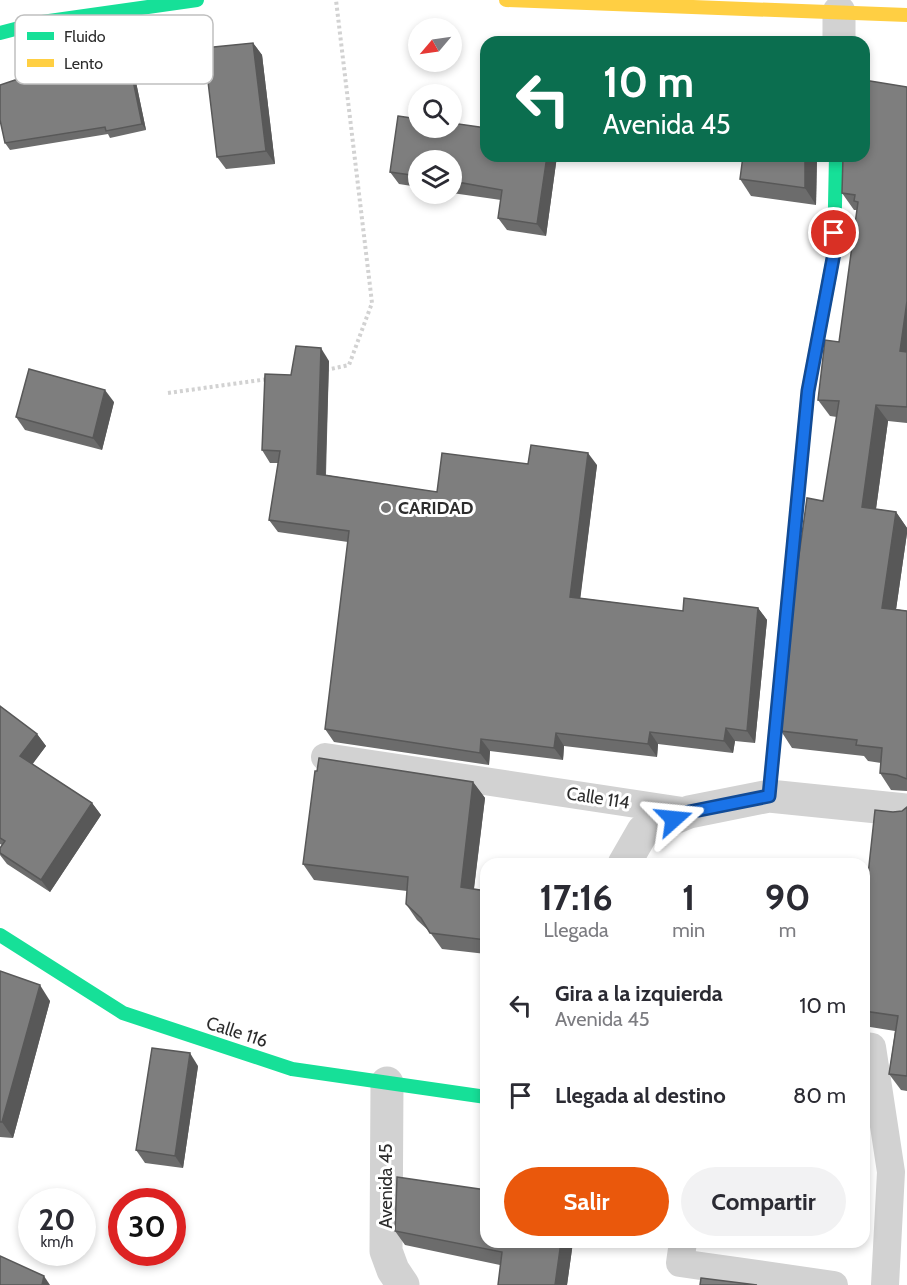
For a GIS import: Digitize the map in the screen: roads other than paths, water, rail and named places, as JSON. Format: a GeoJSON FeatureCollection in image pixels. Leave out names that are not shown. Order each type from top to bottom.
{"type":"FeatureCollection","features":[{"type":"Feature","properties":{"kind":"street"},"geometry":{"type":"LineString","coordinates":[[91,15],[197,0]]}},
{"type":"Feature","properties":{"kind":"street"},"geometry":{"type":"LineString","coordinates":[[506,0],[839,27],[907,15]]}},
{"type":"Feature","properties":{"kind":"street"},"geometry":{"type":"LineString","coordinates":[[0,33],[15,29]]}},
{"type":"Feature","properties":{"kind":"street"},"geometry":{"type":"LineString","coordinates":[[769,796],[808,391],[834,253],[836,162]]}},
{"type":"Feature","properties":{"kind":"street","name":"Calle 114"},"geometry":{"type":"LineString","coordinates":[[689,812],[769,796],[907,810]]}},
{"type":"Feature","properties":{"kind":"street"},"geometry":{"type":"LineString","coordinates":[[627,858],[643,831],[689,812]]}},
{"type":"Feature","properties":{"kind":"street","name":"Calle 116"},"geometry":{"type":"LineString","coordinates":[[0,934],[123,1013],[292,1069],[480,1096]]}},
{"type":"Feature","properties":{"kind":"street","name":"Avenida 45"},"geometry":{"type":"LineString","coordinates":[[387,1083],[386,1251],[393,1270],[403,1285]]}},
{"type":"Feature","properties":{"kind":"lane","name":"Calle 114"},"geometry":{"type":"LineString","coordinates":[[325,757],[689,812]]}},
{"type":"Feature","properties":{"kind":"lane"},"geometry":{"type":"LineString","coordinates":[[870,1047],[872,1047],[891,1172],[885,1285]]}},
{"type":"Feature","properties":{"kind":"lane"},"geometry":{"type":"LineString","coordinates":[[682,1248],[680,1263],[834,1285]]}},
{"type":"Feature","properties":{"kind":"place","name":"CARIDAD"},"geometry":{"type":"Point","coordinates":[386,508]}}]}
